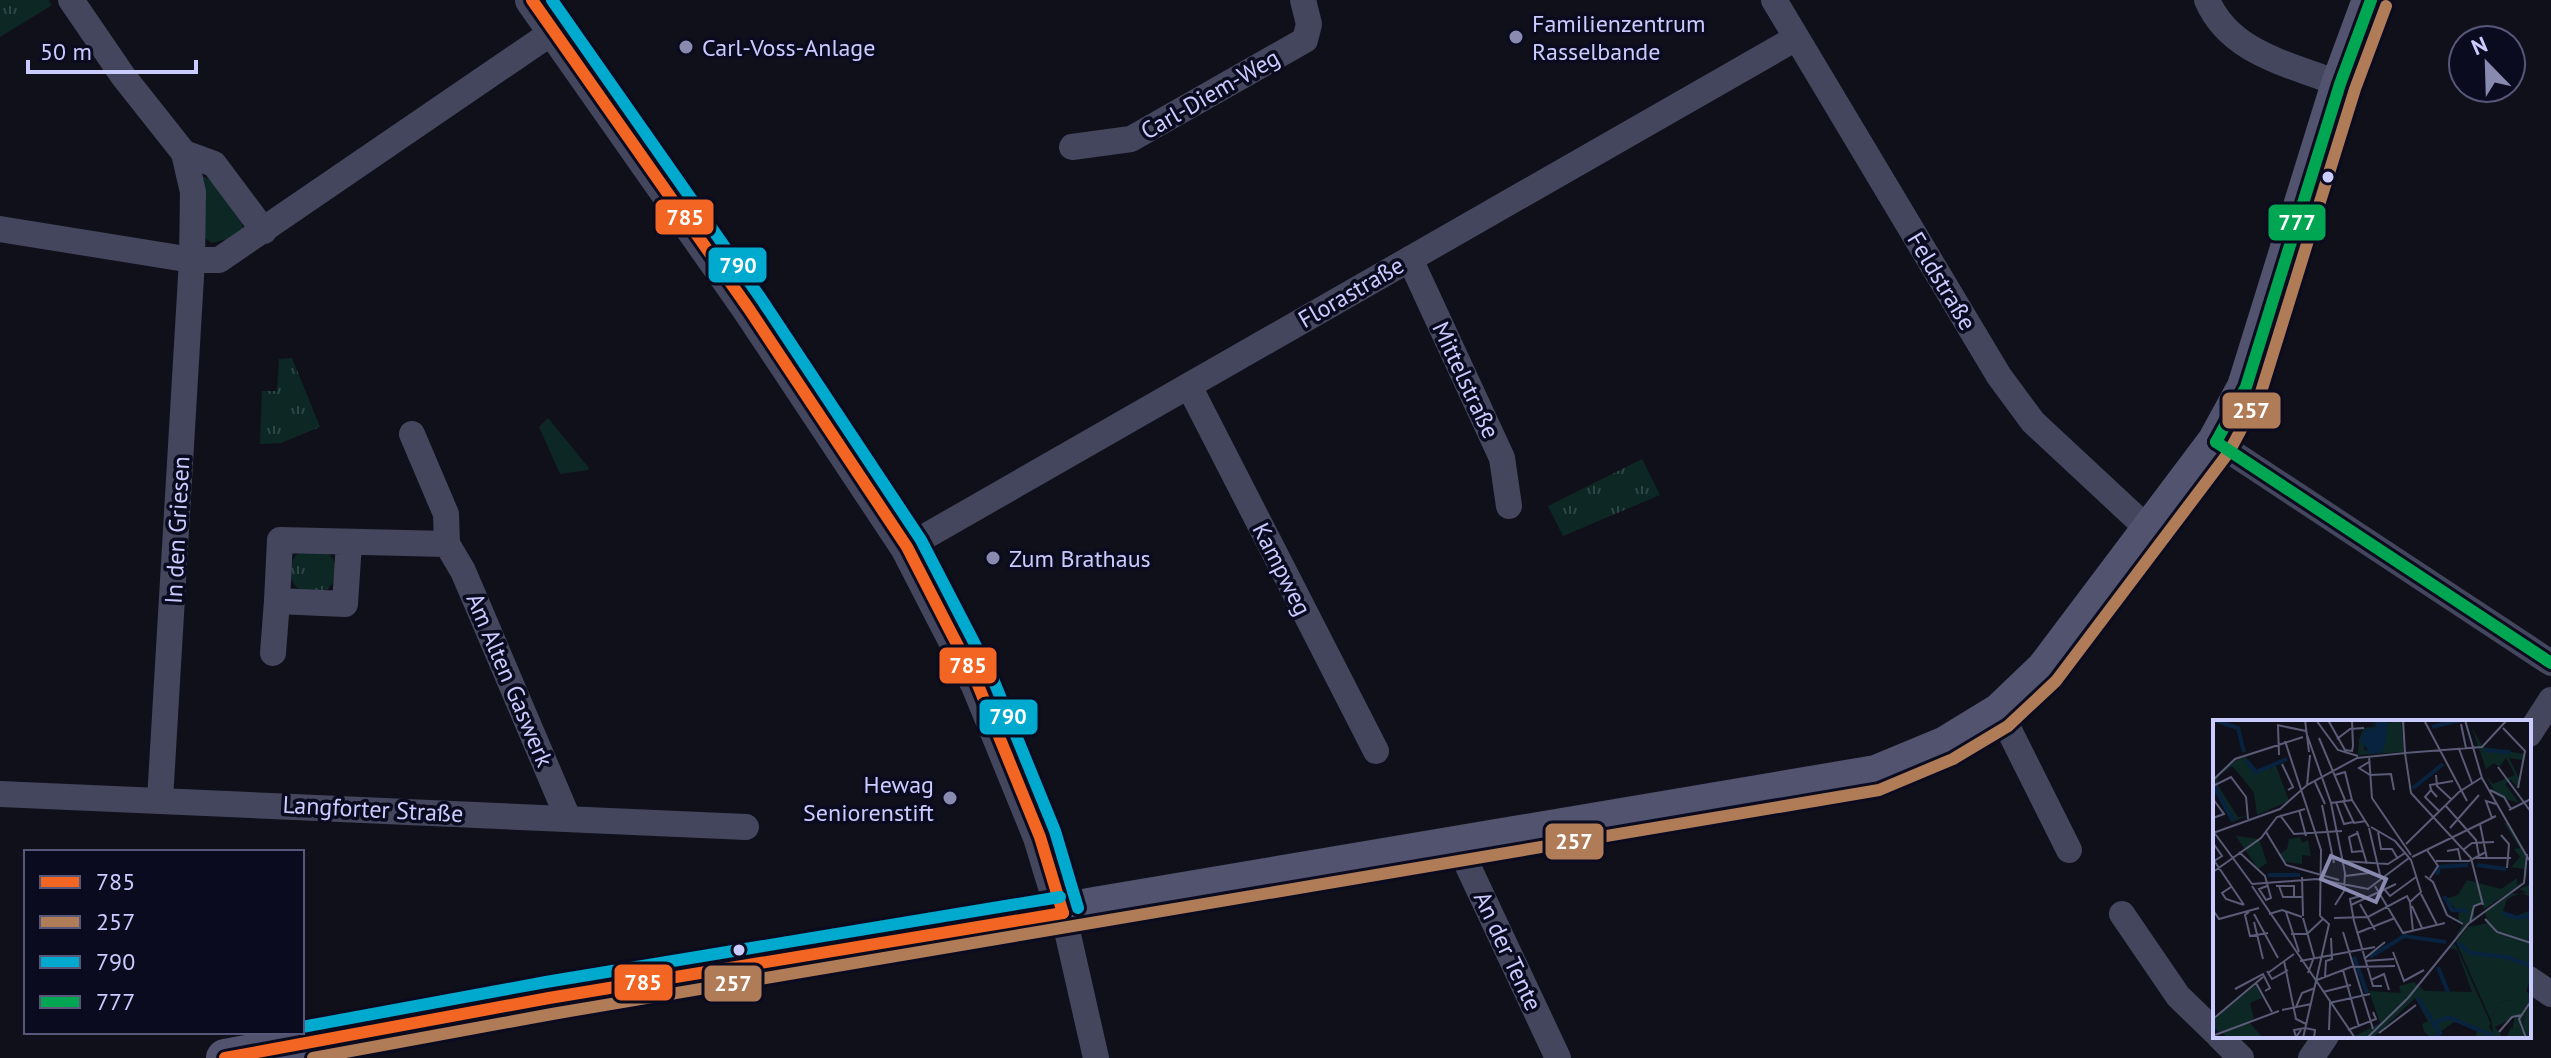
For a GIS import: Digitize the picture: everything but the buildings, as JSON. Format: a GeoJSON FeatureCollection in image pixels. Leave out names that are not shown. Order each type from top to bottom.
{"type":"FeatureCollection","features":[{"type":"Feature","properties":{"kind":"main road"},"geometry":{"type":"LineString","coordinates":[[225,1058],[357,1045],[1063,913],[1876,774],[1946,745],[2000,712],[2045,669],[2216,442],[2246,387],[2340,84],[2371,0]]}},
{"type":"Feature","properties":{"kind":"street"},"geometry":{"type":"LineString","coordinates":[[71,0],[123,76],[184,153],[214,164],[264,231]]}},
{"type":"Feature","properties":{"kind":"street","name":"Carl-Diem-Weg"},"geometry":{"type":"LineString","coordinates":[[1072,147],[1131,139],[1305,40],[1309,24],[1303,0]]}},
{"type":"Feature","properties":{"kind":"street","name":"Feldstraße"},"geometry":{"type":"LineString","coordinates":[[1774,0],[1999,376],[2033,422],[2149,530]]}},
{"type":"Feature","properties":{"kind":"street"},"geometry":{"type":"LineString","coordinates":[[2207,0],[2214,16],[2231,36],[2259,55],[2340,84]]}},
{"type":"Feature","properties":{"kind":"street"},"geometry":{"type":"LineString","coordinates":[[0,229],[192,260],[219,260],[264,231],[541,9],[830,427],[907,547],[978,685],[1040,837],[1063,913],[1096,1058]]}},
{"type":"Feature","properties":{"kind":"street","name":"Florastraße"},"geometry":{"type":"LineString","coordinates":[[907,547],[1796,38]]}},
{"type":"Feature","properties":{"kind":"street","name":"In den Griesen"},"geometry":{"type":"LineString","coordinates":[[160,800],[192,260],[193,192],[184,153]]}},
{"type":"Feature","properties":{"kind":"street","name":"Mittelstraße"},"geometry":{"type":"LineString","coordinates":[[1410,259],[1502,458],[1509,506]]}},
{"type":"Feature","properties":{"kind":"street","name":"Kampweg"},"geometry":{"type":"LineString","coordinates":[[1189,386],[1376,751]]}},
{"type":"Feature","properties":{"kind":"street","name":"Am Alten Gaswerk"},"geometry":{"type":"LineString","coordinates":[[412,434],[446,514],[447,544],[463,571],[568,818]]}},
{"type":"Feature","properties":{"kind":"street"},"geometry":{"type":"LineString","coordinates":[[2216,442],[2551,663]]}},
{"type":"Feature","properties":{"kind":"street"},"geometry":{"type":"LineString","coordinates":[[273,653],[280,540],[349,543],[367,539],[447,544]]}},
{"type":"Feature","properties":{"kind":"street"},"geometry":{"type":"LineString","coordinates":[[277,601],[345,604],[349,543]]}},
{"type":"Feature","properties":{"kind":"street"},"geometry":{"type":"LineString","coordinates":[[2531,731],[2551,700]]}},
{"type":"Feature","properties":{"kind":"street"},"geometry":{"type":"LineString","coordinates":[[2000,712],[2069,850]]}},
{"type":"Feature","properties":{"kind":"street","name":"Langforter Straße"},"geometry":{"type":"LineString","coordinates":[[0,794],[746,827]]}},
{"type":"Feature","properties":{"kind":"street","name":"An der Tente"},"geometry":{"type":"LineString","coordinates":[[1458,845],[1558,1058]]}},
{"type":"Feature","properties":{"kind":"street"},"geometry":{"type":"LineString","coordinates":[[2122,914],[2178,996],[2213,1030]]}},
{"type":"Feature","properties":{"kind":"street"},"geometry":{"type":"LineString","coordinates":[[2531,980],[2551,994]]}},
{"type":"Feature","properties":{"kind":"street"},"geometry":{"type":"LineString","coordinates":[[2221,1038],[2241,1058]]}},
{"type":"Feature","properties":{"kind":"street"},"geometry":{"type":"LineString","coordinates":[[2311,1058],[2325,1038]]}},
{"type":"Feature","properties":{"kind":"green space"},"geometry":{"type":"Polygon","coordinates":[[[0,0],[48,0],[52,5],[0,37],[0,0]]]}},
{"type":"Feature","properties":{"kind":"green space"},"geometry":{"type":"Polygon","coordinates":[[[203,176],[211,180],[242,224],[243,229],[235,237],[212,243],[203,237],[203,176]]]}},
{"type":"Feature","properties":{"kind":"green space"},"geometry":{"type":"Polygon","coordinates":[[[292,358],[320,427],[281,443],[260,444],[262,391],[277,391],[279,359],[292,358]]]}},
{"type":"Feature","properties":{"kind":"green space"},"geometry":{"type":"Polygon","coordinates":[[[548,418],[588,470],[560,474],[539,427],[548,418]]]}},
{"type":"Feature","properties":{"kind":"green space"},"geometry":{"type":"Polygon","coordinates":[[[1642,459],[1660,495],[1563,536],[1548,506],[1642,459]]]}},
{"type":"Feature","properties":{"kind":"green space"},"geometry":{"type":"Polygon","coordinates":[[[313,548],[329,555],[336,571],[329,587],[313,594],[297,587],[290,571],[297,555],[313,548]]]}},
{"type":"Feature","properties":{"kind":"transit line","name":"785"},"geometry":{"type":"LineString","coordinates":[[532,0],[749,309],[907,547],[978,685],[1040,837],[1063,913]]}},
{"type":"Feature","properties":{"kind":"transit line","name":"790"},"geometry":{"type":"LineString","coordinates":[[552,0],[762,300],[921,540],[993,679],[1055,831],[1078,908]]}},
{"type":"Feature","properties":{"kind":"transit line","name":"777"},"geometry":{"type":"LineString","coordinates":[[2216,442],[2246,387],[2340,84],[2371,0]]}},
{"type":"Feature","properties":{"kind":"transit line","name":"257"},"geometry":{"type":"LineString","coordinates":[[313,1058],[552,1014],[1879,790],[1953,759],[2008,726],[2056,681],[2229,452],[2261,392],[2355,89],[2386,6]]}},
{"type":"Feature","properties":{"kind":"transit line","name":"777"},"geometry":{"type":"LineString","coordinates":[[2216,442],[2551,663]]}},
{"type":"Feature","properties":{"kind":"transit line","name":"790"},"geometry":{"type":"LineString","coordinates":[[304,1027],[546,982],[1060,897]]}},
{"type":"Feature","properties":{"kind":"transit line","name":"785"},"geometry":{"type":"LineString","coordinates":[[225,1058],[549,998],[1063,913]]}},
{"type":"Feature","properties":{"kind":"place","name":"Familienzentrum Rasselbande"},"geometry":{"type":"Point","coordinates":[1516,37]}},
{"type":"Feature","properties":{"kind":"place","name":"Carl-Voss-Anlage"},"geometry":{"type":"Point","coordinates":[686,47]}},
{"type":"Feature","properties":{"kind":"place","name":"Zum Brathaus"},"geometry":{"type":"Point","coordinates":[993,558]}},
{"type":"Feature","properties":{"kind":"place","name":"Hewag Seniorenstift"},"geometry":{"type":"Point","coordinates":[950,798]}}]}
